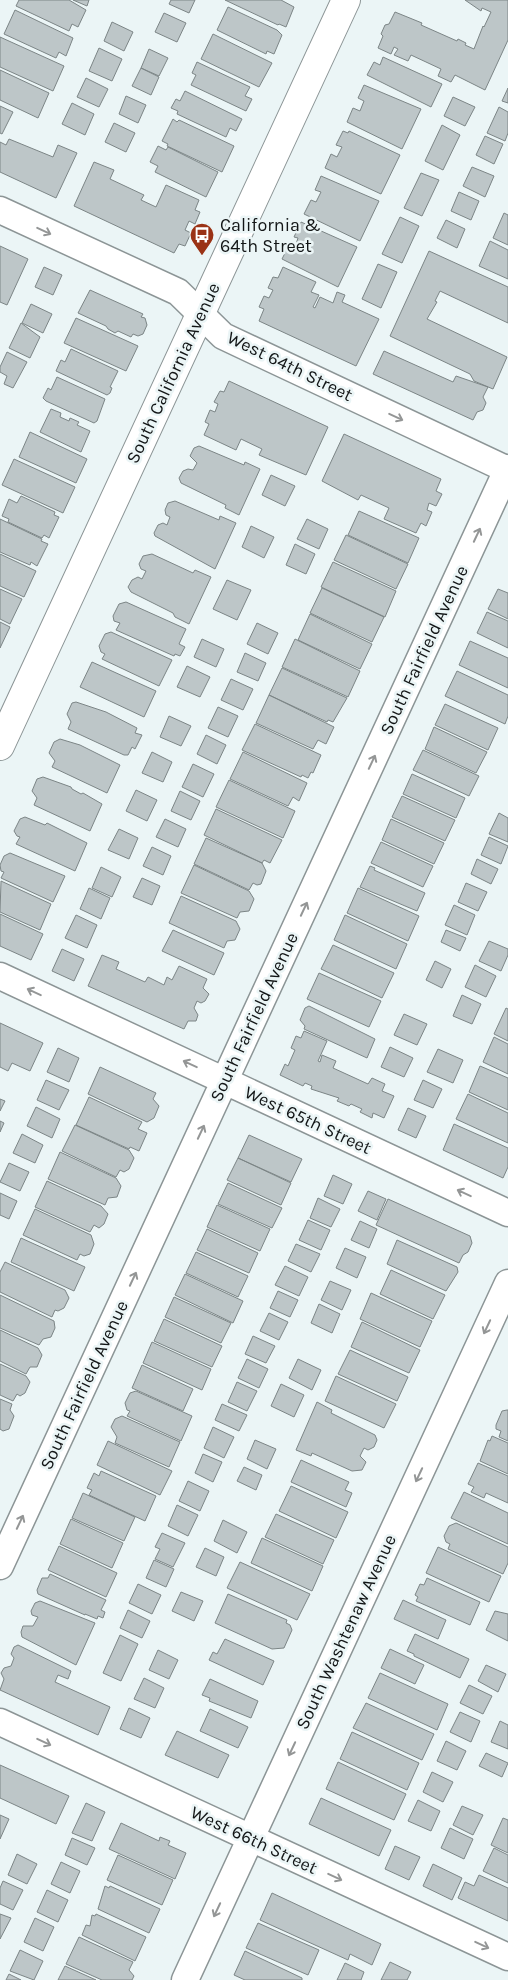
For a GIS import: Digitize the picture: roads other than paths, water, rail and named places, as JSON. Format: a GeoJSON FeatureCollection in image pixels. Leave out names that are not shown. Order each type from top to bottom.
{"type":"FeatureCollection","features":[{"type":"Feature","properties":{"kind":"street","name":"South California Avenue"},"geometry":{"type":"LineString","coordinates":[[0,746],[346,0]]}},
{"type":"Feature","properties":{"kind":"street","name":"West 64th Street"},"geometry":{"type":"LineString","coordinates":[[0,210],[178,292],[223,336],[508,469]]}},
{"type":"Feature","properties":{"kind":"street","name":"South Fairfield Avenue"},"geometry":{"type":"LineString","coordinates":[[0,1566],[508,469]]}},
{"type":"Feature","properties":{"kind":"street","name":"West 65th Street"},"geometry":{"type":"LineString","coordinates":[[0,976],[508,1213]]}},
{"type":"Feature","properties":{"kind":"street","name":"South Washtenaw Avenue"},"geometry":{"type":"LineString","coordinates":[[185,1980],[508,1283]]}},
{"type":"Feature","properties":{"kind":"street","name":"West 66th Street"},"geometry":{"type":"LineString","coordinates":[[0,1722],[508,1957]]}},
{"type":"Feature","properties":{"kind":"place","name":"California & 64th Street"},"geometry":{"type":"Point","coordinates":[202,256]}}]}
